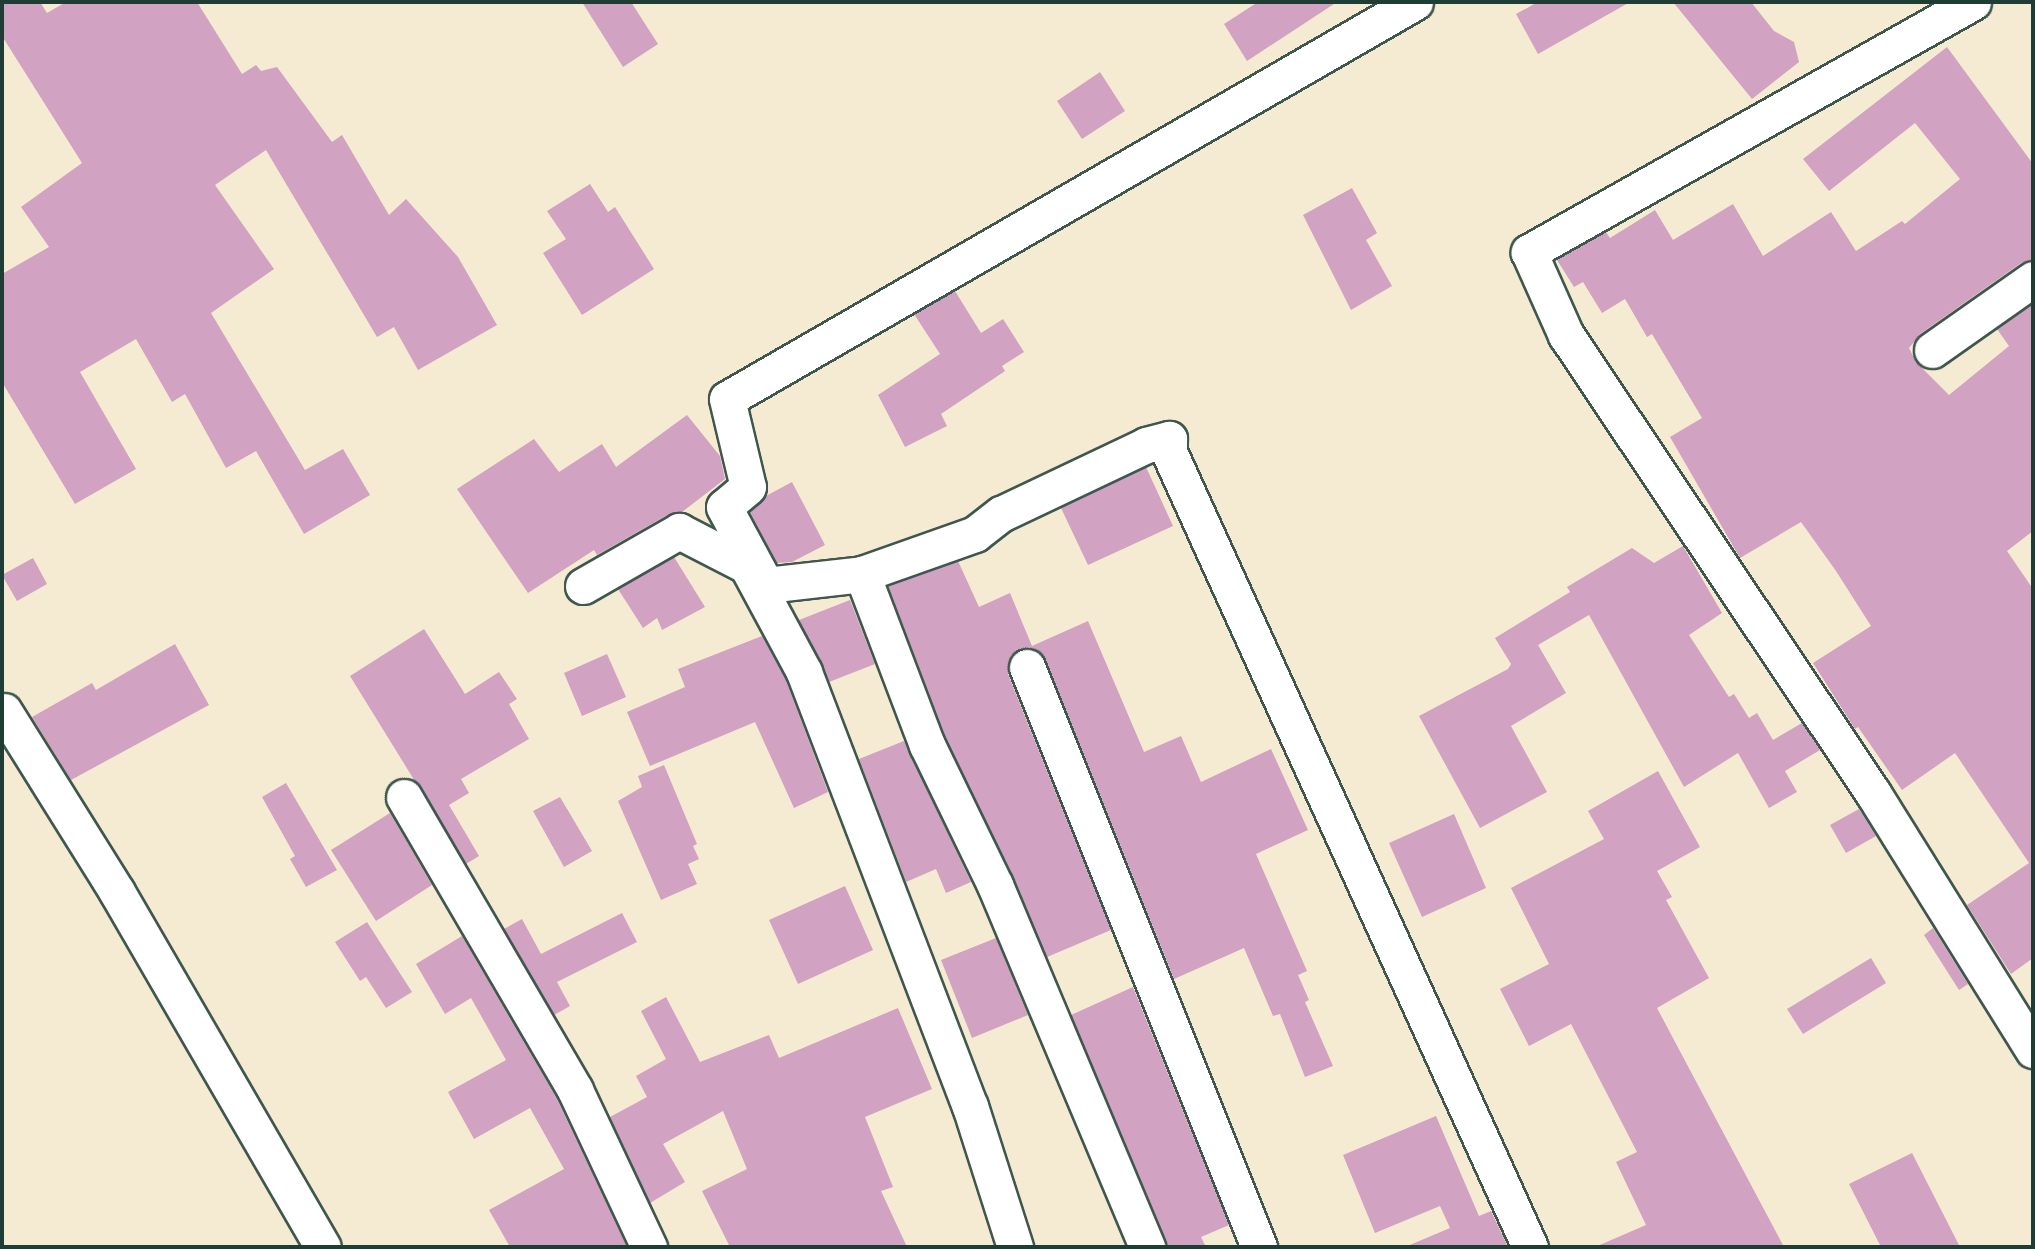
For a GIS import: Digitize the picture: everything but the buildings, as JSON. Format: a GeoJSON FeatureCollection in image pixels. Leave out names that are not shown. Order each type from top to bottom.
{"type":"FeatureCollection","features":[{"type":"Feature","properties":{"kind":"street"},"geometry":{"type":"LineString","coordinates":[[1415,2],[727,399],[748,487],[724,507],[766,585],[862,574],[975,534],[1001,514],[1146,445],[1169,439],[1169,452],[1530,1247]]}},
{"type":"Feature","properties":{"kind":"street"},"geometry":{"type":"LineString","coordinates":[[1973,2],[1529,252],[1566,335],[1873,793],[2033,1050]]}},
{"type":"Feature","properties":{"kind":"street"},"geometry":{"type":"LineString","coordinates":[[1933,350],[2033,279]]}},
{"type":"Feature","properties":{"kind":"street"},"geometry":{"type":"LineString","coordinates":[[583,586],[678,531],[747,566],[804,672],[970,1106],[1015,1247]]}},
{"type":"Feature","properties":{"kind":"street"},"geometry":{"type":"LineString","coordinates":[[862,574],[927,745],[995,885],[1147,1247]]}},
{"type":"Feature","properties":{"kind":"street"},"geometry":{"type":"LineString","coordinates":[[1027,667],[1259,1247]]}},
{"type":"Feature","properties":{"kind":"street"},"geometry":{"type":"LineString","coordinates":[[4,711],[124,904],[323,1247]]}},
{"type":"Feature","properties":{"kind":"street"},"geometry":{"type":"LineString","coordinates":[[404,797],[575,1090],[649,1247]]}}]}
